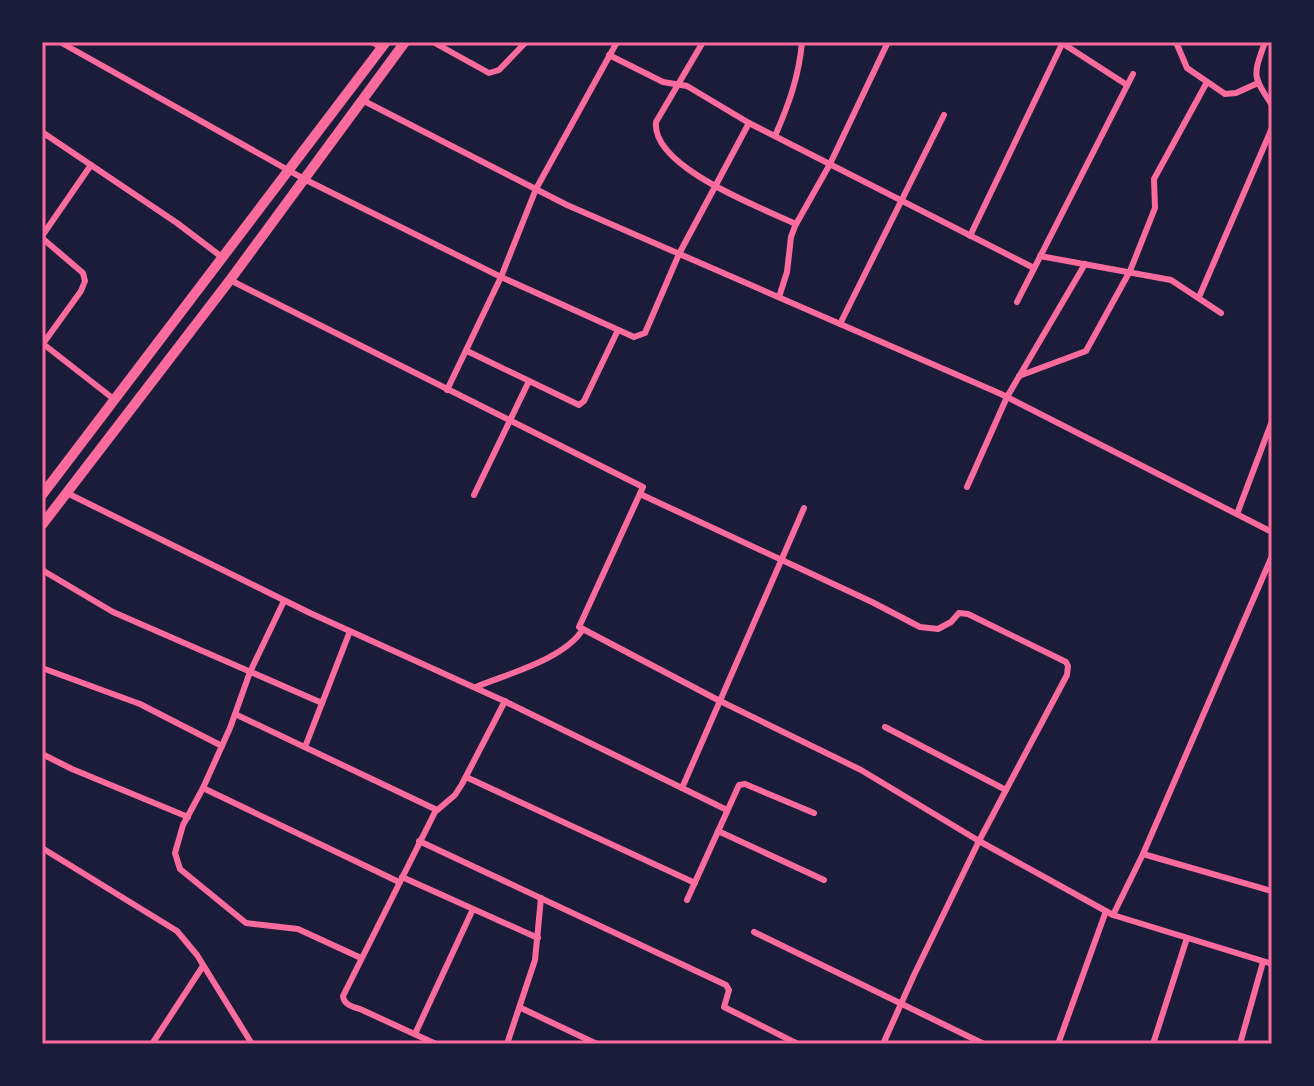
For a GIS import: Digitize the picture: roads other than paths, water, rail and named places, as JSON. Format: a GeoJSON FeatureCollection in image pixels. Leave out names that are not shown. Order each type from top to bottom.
{"type":"FeatureCollection","features":[{"type":"Feature","properties":{"kind":"highway"},"geometry":{"type":"LineString","coordinates":[[42,525],[230,280],[405,42]]}},
{"type":"Feature","properties":{"kind":"highway"},"geometry":{"type":"LineString","coordinates":[[42,495],[223,258],[380,44]]}},
{"type":"Feature","properties":{"kind":"street"},"geometry":{"type":"LineString","coordinates":[[60,42],[288,171],[501,277],[634,337],[645,333],[679,254],[749,123]]}},
{"type":"Feature","properties":{"kind":"street"},"geometry":{"type":"LineString","coordinates":[[433,42],[489,73],[499,70],[526,42]]}},
{"type":"Feature","properties":{"kind":"street"},"geometry":{"type":"LineString","coordinates":[[447,390],[501,277],[536,189],[617,42]]}},
{"type":"Feature","properties":{"kind":"street"},"geometry":{"type":"LineString","coordinates":[[703,42],[656,122],[655,129],[674,159],[715,186],[796,224]]}},
{"type":"Feature","properties":{"kind":"street"},"geometry":{"type":"LineString","coordinates":[[775,136],[791,98],[802,42]]}},
{"type":"Feature","properties":{"kind":"street"},"geometry":{"type":"LineString","coordinates":[[779,297],[796,224],[830,164],[888,42]]}},
{"type":"Feature","properties":{"kind":"street"},"geometry":{"type":"LineString","coordinates":[[970,236],[1063,42],[1127,85]]}},
{"type":"Feature","properties":{"kind":"street"},"geometry":{"type":"LineString","coordinates":[[1176,42],[1185,64],[1230,95],[1260,86],[1272,89]]}},
{"type":"Feature","properties":{"kind":"street"},"geometry":{"type":"LineString","coordinates":[[1264,42],[1254,73],[1272,105]]}},
{"type":"Feature","properties":{"kind":"street"},"geometry":{"type":"LineString","coordinates":[[609,55],[663,82],[693,89],[749,123],[1034,268]]}},
{"type":"Feature","properties":{"kind":"street"},"geometry":{"type":"LineString","coordinates":[[1017,302],[1133,74]]}},
{"type":"Feature","properties":{"kind":"street"},"geometry":{"type":"LineString","coordinates":[[1019,376],[1086,351],[1130,271],[1155,208],[1154,179],[1207,82]]}},
{"type":"Feature","properties":{"kind":"street"},"geometry":{"type":"LineString","coordinates":[[364,101],[536,189],[1007,397],[1272,532]]}},
{"type":"Feature","properties":{"kind":"street"},"geometry":{"type":"LineString","coordinates":[[840,324],[944,115]]}},
{"type":"Feature","properties":{"kind":"street"},"geometry":{"type":"LineString","coordinates":[[1199,297],[1272,128]]}},
{"type":"Feature","properties":{"kind":"street"},"geometry":{"type":"LineString","coordinates":[[42,132],[223,258]]}},
{"type":"Feature","properties":{"kind":"street"},"geometry":{"type":"LineString","coordinates":[[91,165],[42,237],[85,278],[81,291],[42,344],[115,400]]}},
{"type":"Feature","properties":{"kind":"street"},"geometry":{"type":"LineString","coordinates":[[1040,256],[1171,280],[1221,313]]}},
{"type":"Feature","properties":{"kind":"street"},"geometry":{"type":"LineString","coordinates":[[967,487],[1007,397],[1085,264]]}},
{"type":"Feature","properties":{"kind":"street"},"geometry":{"type":"LineString","coordinates":[[230,280],[643,487],[579,627],[861,770],[979,841],[1109,913],[1272,964]]}},
{"type":"Feature","properties":{"kind":"street"},"geometry":{"type":"LineString","coordinates":[[467,351],[576,405],[582,404],[618,330]]}},
{"type":"Feature","properties":{"kind":"street"},"geometry":{"type":"LineString","coordinates":[[474,495],[529,381]]}},
{"type":"Feature","properties":{"kind":"street"},"geometry":{"type":"LineString","coordinates":[[1237,514],[1272,421]]}},
{"type":"Feature","properties":{"kind":"street"},"geometry":{"type":"LineString","coordinates":[[66,493],[284,601],[505,701],[727,810]]}},
{"type":"Feature","properties":{"kind":"street"},"geometry":{"type":"LineString","coordinates":[[640,494],[920,627],[938,629],[946,626],[959,613],[968,614],[1066,662],[1069,669],[1067,675],[979,841],[883,1044]]}},
{"type":"Feature","properties":{"kind":"street"},"geometry":{"type":"LineString","coordinates":[[682,788],[804,508]]}},
{"type":"Feature","properties":{"kind":"street"},"geometry":{"type":"LineString","coordinates":[[1058,1043],[1109,913],[1143,854],[1272,556]]}},
{"type":"Feature","properties":{"kind":"street"},"geometry":{"type":"LineString","coordinates":[[42,570],[113,612],[322,703]]}},
{"type":"Feature","properties":{"kind":"street"},"geometry":{"type":"LineString","coordinates":[[284,601],[188,817],[177,845],[177,864],[250,924],[298,929],[361,958]]}},
{"type":"Feature","properties":{"kind":"street"},"geometry":{"type":"LineString","coordinates":[[475,688],[561,651],[576,640],[583,629]]}},
{"type":"Feature","properties":{"kind":"street"},"geometry":{"type":"LineString","coordinates":[[305,747],[350,631]]}},
{"type":"Feature","properties":{"kind":"street"},"geometry":{"type":"LineString","coordinates":[[42,668],[140,704],[222,746]]}},
{"type":"Feature","properties":{"kind":"street"},"geometry":{"type":"LineString","coordinates":[[436,1044],[345,1002],[343,996],[419,841],[437,810],[455,795],[505,701]]}},
{"type":"Feature","properties":{"kind":"street"},"geometry":{"type":"LineString","coordinates":[[235,714],[437,810]]}},
{"type":"Feature","properties":{"kind":"street"},"geometry":{"type":"LineString","coordinates":[[885,727],[1006,790]]}},
{"type":"Feature","properties":{"kind":"street"},"geometry":{"type":"LineString","coordinates":[[42,754],[188,817]]}},
{"type":"Feature","properties":{"kind":"street"},"geometry":{"type":"LineString","coordinates":[[466,777],[695,883]]}},
{"type":"Feature","properties":{"kind":"street"},"geometry":{"type":"LineString","coordinates":[[687,900],[738,787],[745,784],[814,813]]}},
{"type":"Feature","properties":{"kind":"street"},"geometry":{"type":"LineString","coordinates":[[203,788],[400,879],[538,938]]}},
{"type":"Feature","properties":{"kind":"street"},"geometry":{"type":"LineString","coordinates":[[718,831],[824,880]]}},
{"type":"Feature","properties":{"kind":"street"},"geometry":{"type":"LineString","coordinates":[[419,841],[726,985],[729,990],[724,1007],[798,1044]]}},
{"type":"Feature","properties":{"kind":"street"},"geometry":{"type":"LineString","coordinates":[[42,848],[177,931],[252,1044]]}},
{"type":"Feature","properties":{"kind":"street"},"geometry":{"type":"LineString","coordinates":[[1143,854],[1272,891]]}},
{"type":"Feature","properties":{"kind":"street"},"geometry":{"type":"LineString","coordinates":[[507,1044],[535,960],[541,898]]}},
{"type":"Feature","properties":{"kind":"street"},"geometry":{"type":"LineString","coordinates":[[415,1034],[473,909]]}},
{"type":"Feature","properties":{"kind":"street"},"geometry":{"type":"LineString","coordinates":[[754,932],[984,1044]]}},
{"type":"Feature","properties":{"kind":"street"},"geometry":{"type":"LineString","coordinates":[[1153,1044],[1187,938]]}},
{"type":"Feature","properties":{"kind":"street"},"geometry":{"type":"LineString","coordinates":[[1240,1044],[1263,962]]}},
{"type":"Feature","properties":{"kind":"street"},"geometry":{"type":"LineString","coordinates":[[152,1044],[203,966]]}},
{"type":"Feature","properties":{"kind":"street"},"geometry":{"type":"LineString","coordinates":[[521,1008],[597,1044]]}}]}
